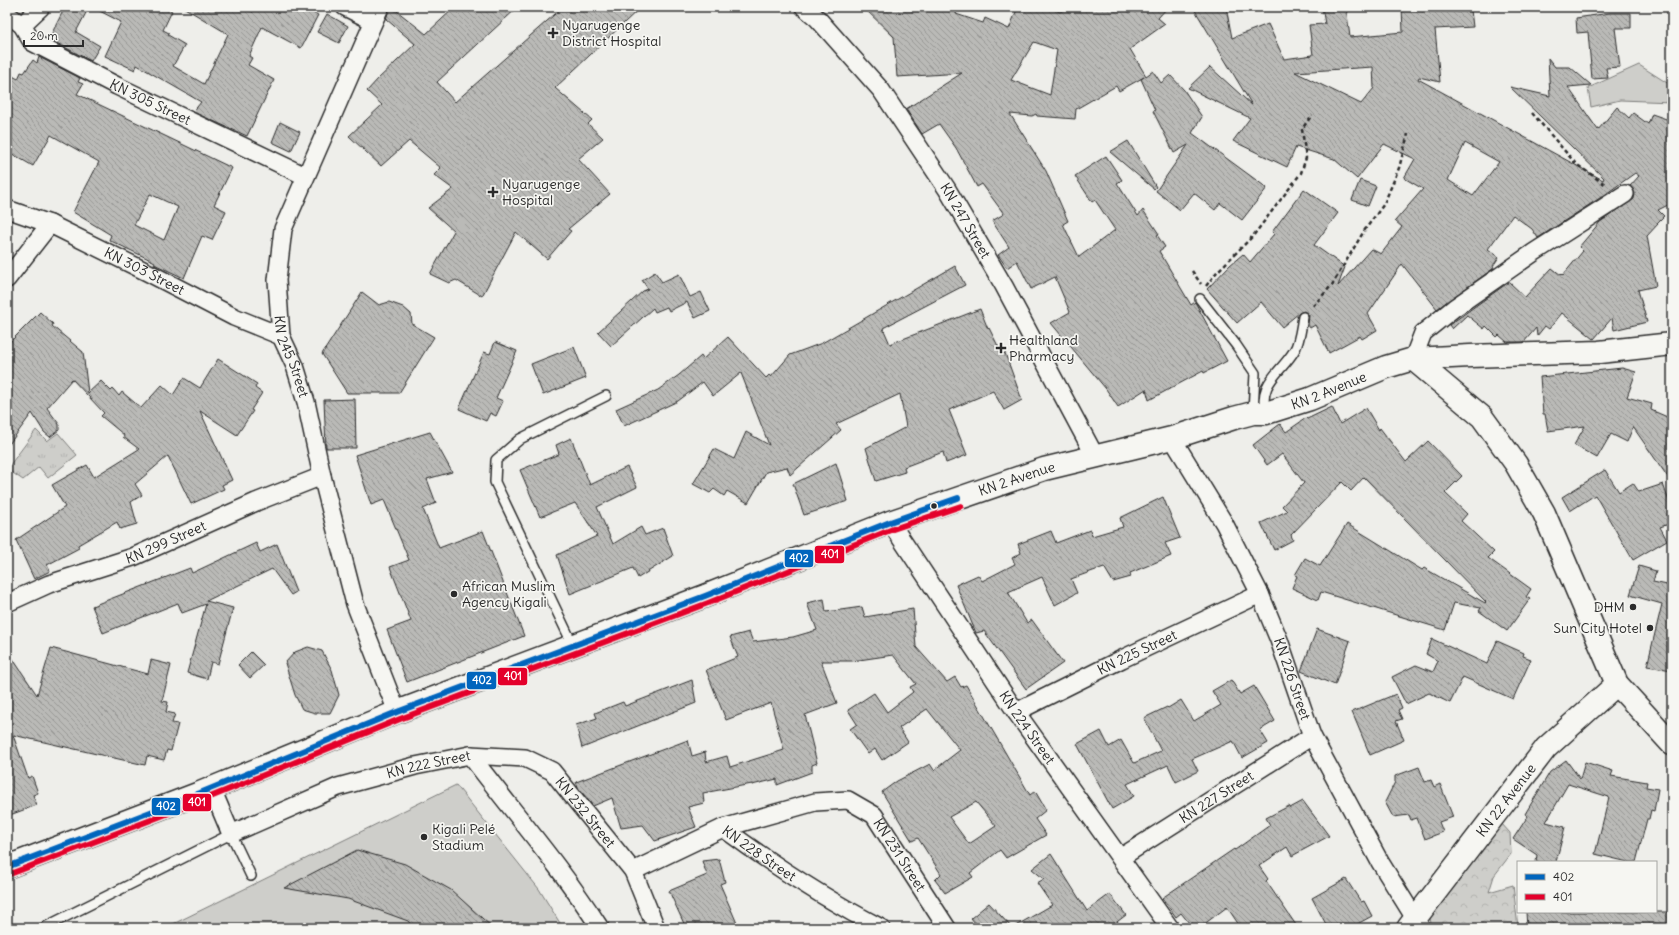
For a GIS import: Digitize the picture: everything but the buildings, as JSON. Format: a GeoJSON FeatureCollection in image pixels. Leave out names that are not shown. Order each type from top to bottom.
{"type":"FeatureCollection","features":[{"type":"Feature","properties":{"kind":"main road","name":"KN 2 Avenue"},"geometry":{"type":"LineString","coordinates":[[7,867],[212,788],[397,712],[705,596],[890,522],[1044,469],[1172,438],[1310,399],[1386,367],[1413,359],[1600,352],[1672,344]]}},
{"type":"Feature","properties":{"kind":"main road"},"geometry":{"type":"LineString","coordinates":[[1413,359],[1465,401],[1482,417],[1516,464],[1544,513],[1617,684],[1672,744]]}},
{"type":"Feature","properties":{"kind":"main road","name":"KN 22 Avenue"},"geometry":{"type":"LineString","coordinates":[[1414,925],[1546,748],[1617,684]]}},
{"type":"Feature","properties":{"kind":"street"},"geometry":{"type":"LineString","coordinates":[[22,25],[41,7]]}},
{"type":"Feature","properties":{"kind":"street"},"geometry":{"type":"LineString","coordinates":[[345,7],[376,14]]}},
{"type":"Feature","properties":{"kind":"street","name":"KN 247 Street"},"geometry":{"type":"LineString","coordinates":[[804,7],[818,19],[881,90],[947,189],[1004,286],[1095,456]]}},
{"type":"Feature","properties":{"kind":"street","name":"KN 305 Street"},"geometry":{"type":"LineString","coordinates":[[7,14],[22,25],[32,42],[118,86],[305,176]]}},
{"type":"Feature","properties":{"kind":"street","name":"KN 245 Street"},"geometry":{"type":"LineString","coordinates":[[376,14],[283,229],[277,280],[281,336],[295,366],[306,402],[322,476],[355,604],[397,712]]}},
{"type":"Feature","properties":{"kind":"street"},"geometry":{"type":"LineString","coordinates":[[1413,359],[1423,333],[1454,308],[1533,253],[1626,194]]}},
{"type":"Feature","properties":{"kind":"street","name":"KN 303 Street"},"geometry":{"type":"LineString","coordinates":[[7,209],[50,224],[234,317],[281,336]]}},
{"type":"Feature","properties":{"kind":"street"},"geometry":{"type":"LineString","coordinates":[[7,279],[50,224]]}},
{"type":"Feature","properties":{"kind":"street","name":"KN 226 Street"},"geometry":{"type":"LineString","coordinates":[[1172,438],[1224,523],[1260,594],[1279,640],[1312,736],[1414,925]]}},
{"type":"Feature","properties":{"kind":"street","name":"KN 299 Street"},"geometry":{"type":"LineString","coordinates":[[7,603],[49,584],[133,557],[256,502],[322,476]]}},
{"type":"Feature","properties":{"kind":"street","name":"KN 224 Street"},"geometry":{"type":"LineString","coordinates":[[890,522],[1016,712],[1170,928]]}},
{"type":"Feature","properties":{"kind":"street","name":"KN 225 Street"},"geometry":{"type":"LineString","coordinates":[[1016,712],[1129,656],[1260,594]]}},
{"type":"Feature","properties":{"kind":"street","name":"KN 227 Street"},"geometry":{"type":"LineString","coordinates":[[1120,858],[1312,736]]}},
{"type":"Feature","properties":{"kind":"street","name":"KN 222 Street"},"geometry":{"type":"LineString","coordinates":[[231,834],[338,787],[415,766],[470,755],[576,891],[600,928]]}},
{"type":"Feature","properties":{"kind":"street","name":"KN 232 Street"},"geometry":{"type":"LineString","coordinates":[[470,755],[525,758],[552,771],[633,871],[656,928]]}},
{"type":"Feature","properties":{"kind":"street"},"geometry":{"type":"LineString","coordinates":[[212,788],[231,834]]}},
{"type":"Feature","properties":{"kind":"street","name":"KN 231 Street"},"geometry":{"type":"LineString","coordinates":[[723,828],[815,802],[848,800],[874,815],[948,928]]}},
{"type":"Feature","properties":{"kind":"street","name":"KN 228 Street"},"geometry":{"type":"LineString","coordinates":[[633,871],[723,828],[802,883],[846,910],[881,928]]}},
{"type":"Feature","properties":{"kind":"lane"},"geometry":{"type":"LineString","coordinates":[[1200,299],[1236,345],[1255,373],[1259,413]]}},
{"type":"Feature","properties":{"kind":"lane"},"geometry":{"type":"LineString","coordinates":[[1259,413],[1263,403],[1266,387],[1295,350],[1303,317]]}},
{"type":"Feature","properties":{"kind":"lane"},"geometry":{"type":"LineString","coordinates":[[573,646],[496,482],[496,460],[520,439],[606,396]]}},
{"type":"Feature","properties":{"kind":"lane"},"geometry":{"type":"LineString","coordinates":[[43,928],[231,834],[252,876]]}},
{"type":"Feature","properties":{"kind":"path"},"geometry":{"type":"LineString","coordinates":[[1532,113],[1576,164],[1611,189],[1626,194]]}},
{"type":"Feature","properties":{"kind":"path"},"geometry":{"type":"LineString","coordinates":[[1200,299],[1216,273],[1253,236],[1300,173],[1306,158],[1302,129],[1312,115]]}},
{"type":"Feature","properties":{"kind":"path"},"geometry":{"type":"LineString","coordinates":[[1303,317],[1332,285],[1364,232],[1384,204],[1399,168],[1408,134]]}},
{"type":"Feature","properties":{"kind":"green space"},"geometry":{"type":"Polygon","coordinates":[[[1639,65],[1672,86],[1672,102],[1620,100],[1591,107],[1588,88],[1639,65]]]}},
{"type":"Feature","properties":{"kind":"green space"},"geometry":{"type":"Polygon","coordinates":[[[36,430],[47,441],[58,433],[77,455],[48,478],[39,467],[23,480],[7,469],[36,430]]]}},
{"type":"Feature","properties":{"kind":"green space","name":"Kigali Pelé Stadium"},"geometry":{"type":"Polygon","coordinates":[[[456,785],[539,889],[563,928],[165,928],[456,785]]]}},
{"type":"Feature","properties":{"kind":"green space"},"geometry":{"type":"Polygon","coordinates":[[[1501,823],[1510,833],[1511,854],[1494,876],[1489,892],[1513,885],[1518,927],[1477,926],[1477,928],[1432,928],[1428,909],[1501,823]]]}},
{"type":"Feature","properties":{"kind":"transit line","name":"402"},"geometry":{"type":"LineString","coordinates":[[7,867],[200,793],[397,712],[705,596],[890,522],[958,498]]}},
{"type":"Feature","properties":{"kind":"transit line","name":"401"},"geometry":{"type":"LineString","coordinates":[[10,874],[203,800],[400,719],[708,603],[893,529],[961,506]]}},
{"type":"Feature","properties":{"kind":"place","name":"Nyarugenge District Hospital"},"geometry":{"type":"Point","coordinates":[553,33]}},
{"type":"Feature","properties":{"kind":"place","name":"Nyarugenge Hospital"},"geometry":{"type":"Point","coordinates":[493,192]}},
{"type":"Feature","properties":{"kind":"place","name":"Healthland Pharmacy"},"geometry":{"type":"Point","coordinates":[1001,348]}},
{"type":"Feature","properties":{"kind":"place","name":"African Muslim Agency Kigali"},"geometry":{"type":"Point","coordinates":[454,594]}},
{"type":"Feature","properties":{"kind":"place","name":"DHM"},"geometry":{"type":"Point","coordinates":[1633,607]}},
{"type":"Feature","properties":{"kind":"place","name":"Sun City Hotel"},"geometry":{"type":"Point","coordinates":[1650,628]}},
{"type":"Feature","properties":{"kind":"place","name":"Kigali Pelé Stadium"},"geometry":{"type":"Point","coordinates":[424,837]}}]}
